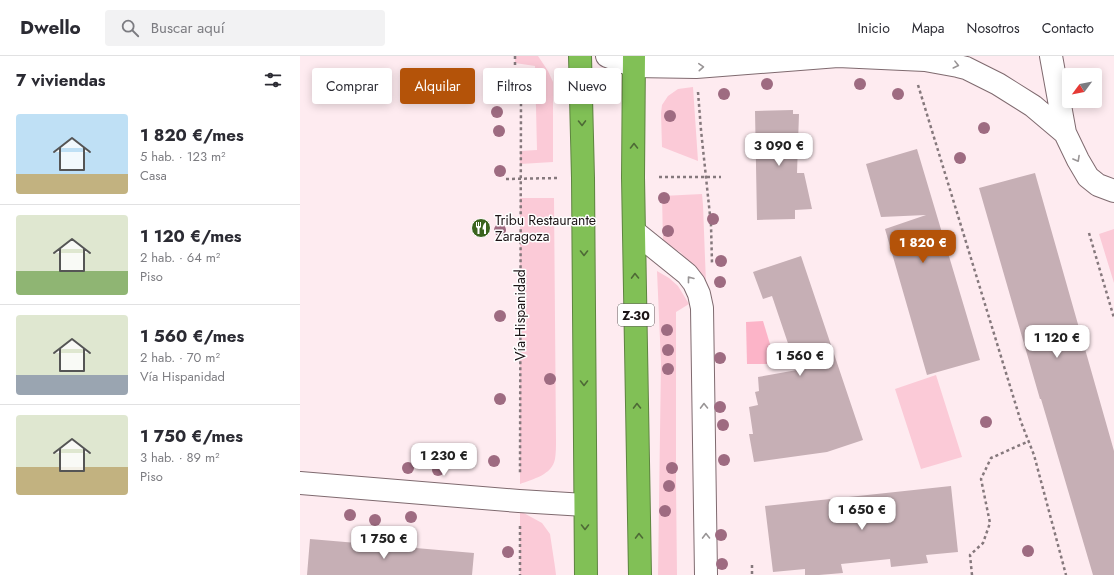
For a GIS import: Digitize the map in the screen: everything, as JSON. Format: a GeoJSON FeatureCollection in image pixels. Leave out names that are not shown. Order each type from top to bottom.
{"type":"FeatureCollection","features":[{"type":"Feature","properties":{"kind":"highway"},"geometry":{"type":"LineString","coordinates":[[580,56],[583,186],[586,575]]}},
{"type":"Feature","properties":{"kind":"highway","name":"Z-30"},"geometry":{"type":"LineString","coordinates":[[634,61],[633,178],[640,575]]}},
{"type":"Feature","properties":{"kind":"street"},"geometry":{"type":"LineString","coordinates":[[607,56],[634,61],[696,67],[838,56],[925,60],[966,68],[998,84],[1033,106],[1065,133]]}},
{"type":"Feature","properties":{"kind":"street"},"geometry":{"type":"LineString","coordinates":[[1051,56],[1065,133],[1088,177],[1098,185],[1114,191]]}},
{"type":"Feature","properties":{"kind":"street"},"geometry":{"type":"LineString","coordinates":[[635,232],[687,274],[694,283],[699,294],[702,308],[706,575]]}},
{"type":"Feature","properties":{"kind":"street"},"geometry":{"type":"LineString","coordinates":[[300,483],[585,505]]}},
{"type":"Feature","properties":{"kind":"path","name":"Vía Hispanidad"},"geometry":{"type":"LineString","coordinates":[[515,56],[515,72],[521,97],[520,575]]}},
{"type":"Feature","properties":{"kind":"path"},"geometry":{"type":"LineString","coordinates":[[920,91],[1021,422],[1034,455],[1066,575]]}},
{"type":"Feature","properties":{"kind":"path"},"geometry":{"type":"LineString","coordinates":[[1089,233],[1114,318]]}},
{"type":"Feature","properties":{"kind":"path"},"geometry":{"type":"LineString","coordinates":[[972,575],[970,555],[983,543],[990,523],[981,479],[991,458],[1028,441]]}},
{"type":"Feature","properties":{"kind":"path"},"geometry":{"type":"LineString","coordinates":[[752,565],[752,575]]}},
{"type":"Feature","properties":{"kind":"shaded area"},"geometry":{"type":"Polygon","coordinates":[[[515,56],[538,56],[546,68],[535,68],[535,66],[515,63],[515,56]]]}},
{"type":"Feature","properties":{"kind":"shaded area"},"geometry":{"type":"Polygon","coordinates":[[[546,68],[553,82],[553,162],[520,164],[520,151],[537,150],[536,104],[546,104],[546,68]]]}},
{"type":"Feature","properties":{"kind":"shaded area"},"geometry":{"type":"Polygon","coordinates":[[[693,87],[698,161],[662,147],[662,105],[668,96],[678,89],[693,87]]]}},
{"type":"Feature","properties":{"kind":"shaded area"},"geometry":{"type":"Polygon","coordinates":[[[702,194],[706,284],[698,272],[680,252],[663,243],[662,196],[702,194]]]}},
{"type":"Feature","properties":{"kind":"shaded area"},"geometry":{"type":"Polygon","coordinates":[[[520,198],[554,198],[556,452],[553,464],[546,473],[520,484],[520,198]]]}},
{"type":"Feature","properties":{"kind":"shaded area"},"geometry":{"type":"Polygon","coordinates":[[[1114,229],[1114,283],[1099,234],[1114,229]]]}},
{"type":"Feature","properties":{"kind":"shaded area"},"geometry":{"type":"Polygon","coordinates":[[[657,271],[669,278],[678,286],[689,304],[676,312],[677,575],[658,575],[661,363],[657,271]]]}},
{"type":"Feature","properties":{"kind":"shaded area"},"geometry":{"type":"Polygon","coordinates":[[[763,321],[776,364],[747,364],[746,322],[763,321]]]}},
{"type":"Feature","properties":{"kind":"shaded area"},"geometry":{"type":"Polygon","coordinates":[[[936,375],[962,457],[921,469],[895,389],[936,375]]]}},
{"type":"Feature","properties":{"kind":"shaded area"},"geometry":{"type":"Polygon","coordinates":[[[520,511],[542,523],[550,534],[556,575],[520,575],[520,511]]]}},
{"type":"Feature","properties":{"kind":"building"},"geometry":{"type":"Polygon","coordinates":[[[793,110],[793,114],[799,114],[797,173],[804,173],[812,209],[795,210],[795,219],[757,220],[755,111],[793,110]]]}},
{"type":"Feature","properties":{"kind":"building"},"geometry":{"type":"Polygon","coordinates":[[[917,149],[980,360],[927,375],[885,229],[926,215],[881,217],[866,164],[917,149]]]}},
{"type":"Feature","properties":{"kind":"building"},"geometry":{"type":"Polygon","coordinates":[[[1035,173],[1114,451],[1114,575],[1093,575],[979,188],[1035,173]]]}},
{"type":"Feature","properties":{"kind":"building"},"geometry":{"type":"Polygon","coordinates":[[[801,256],[863,440],[827,452],[754,462],[749,434],[753,434],[749,407],[758,405],[755,392],[759,391],[758,377],[797,370],[772,296],[763,299],[753,272],[801,256]]]}},
{"type":"Feature","properties":{"kind":"building"},"geometry":{"type":"Polygon","coordinates":[[[951,486],[958,552],[926,555],[928,563],[891,567],[890,559],[841,564],[843,573],[805,575],[805,569],[773,572],[765,506],[951,486]]]}},
{"type":"Feature","properties":{"kind":"building"},"geometry":{"type":"Polygon","coordinates":[[[310,539],[474,553],[472,575],[307,575],[310,539]]]}},
{"type":"Feature","properties":{"kind":"place","name":"Tribu Restaurante Zaragoza"},"geometry":{"type":"Point","coordinates":[481,228]}}]}
